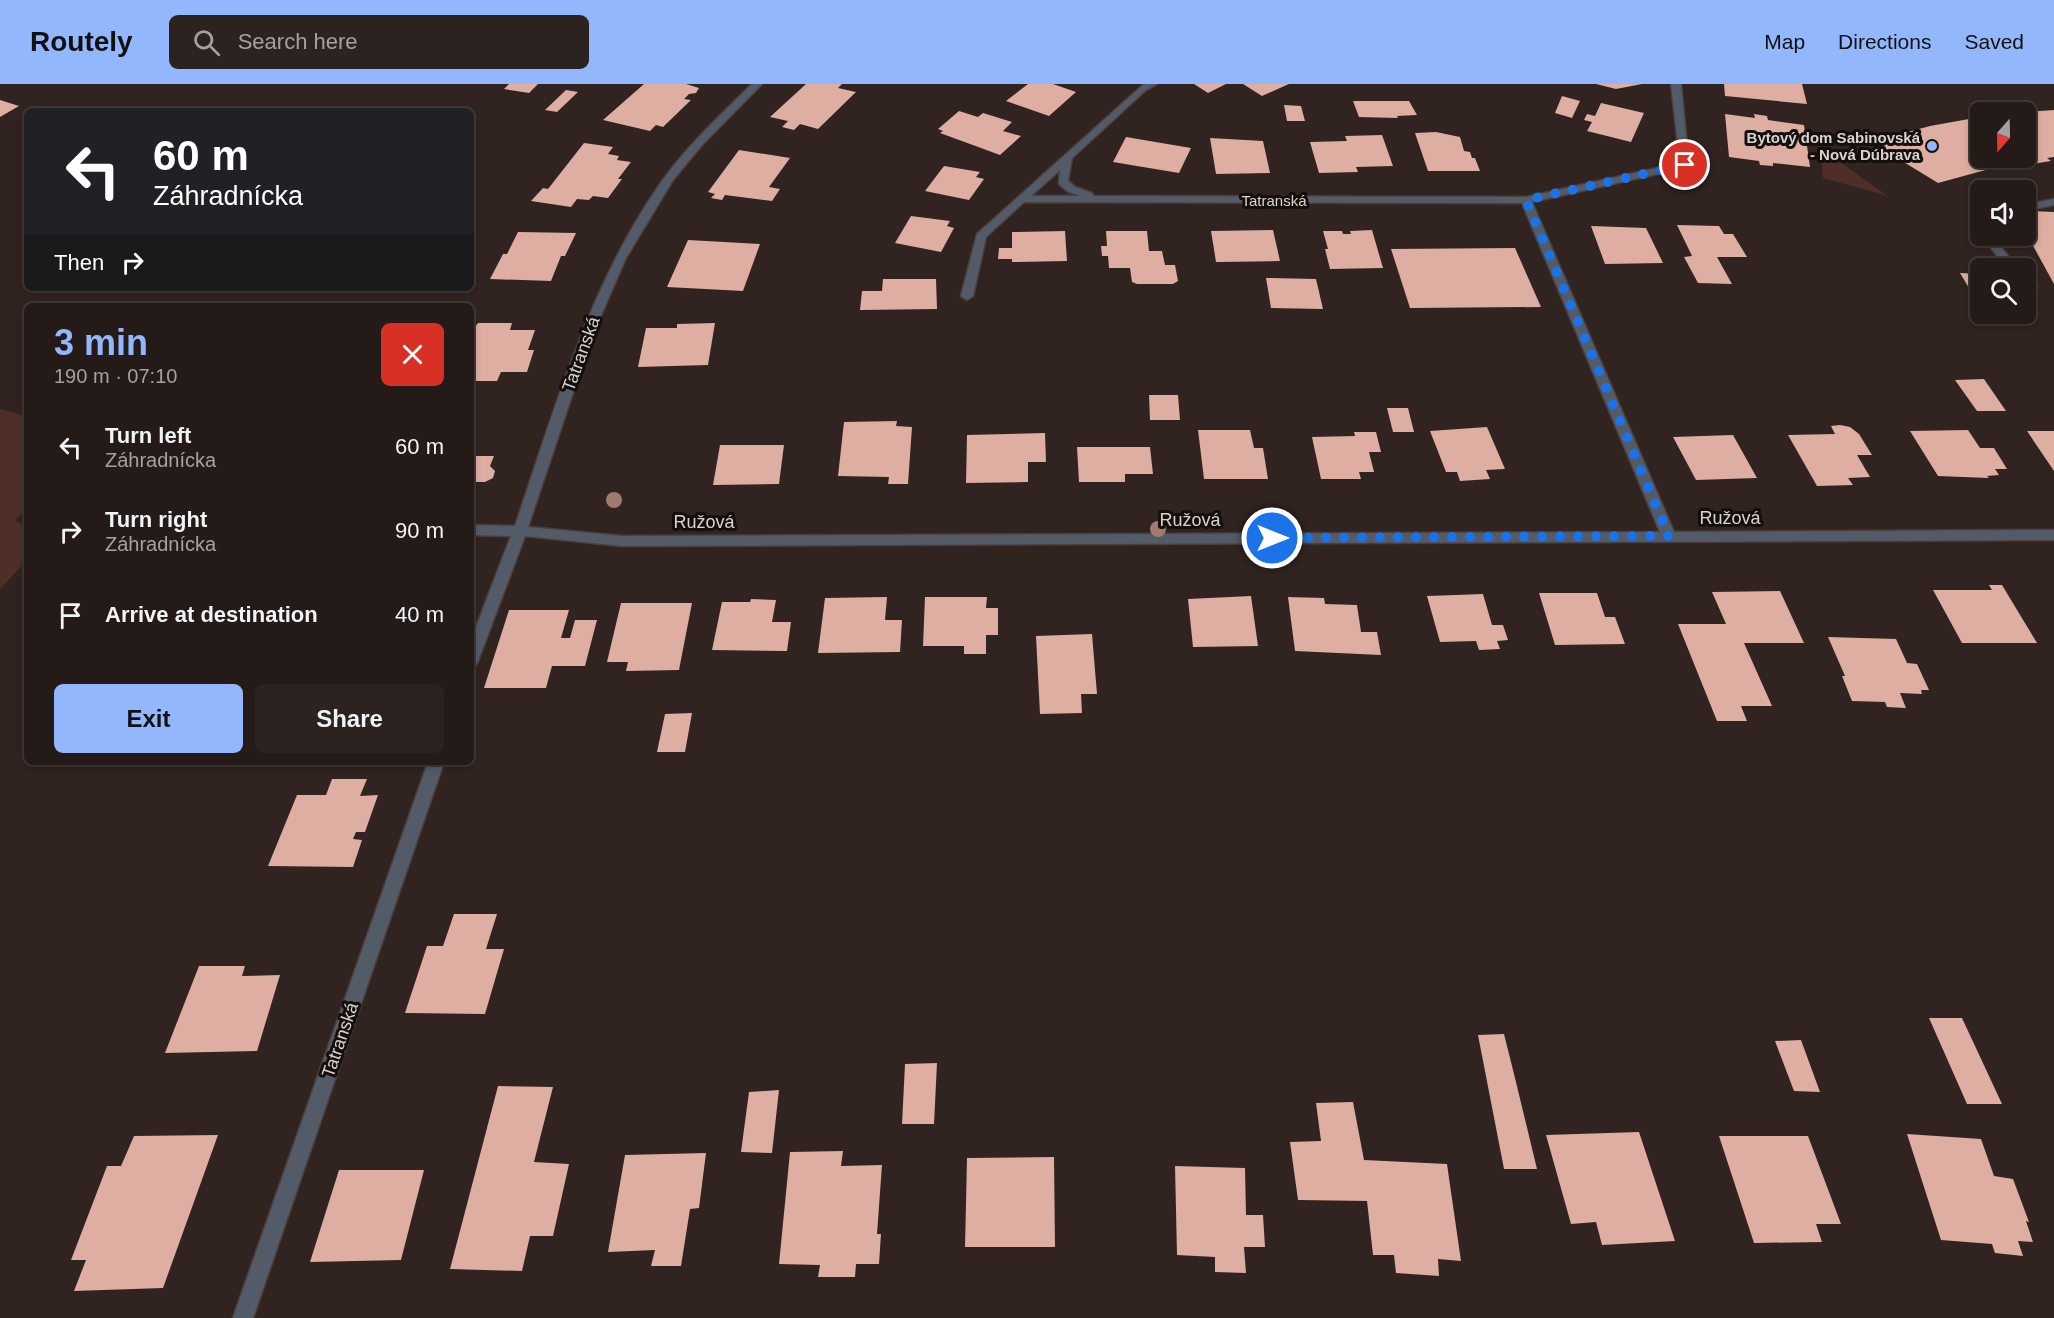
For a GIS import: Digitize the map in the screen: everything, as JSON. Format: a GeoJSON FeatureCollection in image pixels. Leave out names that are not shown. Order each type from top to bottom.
{"type":"FeatureCollection","features":[{"type":"Feature","properties":{"kind":"street","name":"Tatranská"},"geometry":{"type":"LineString","coordinates":[[474,652],[520,531],[586,336],[620,258],[669,178],[698,144],[758,84]]}},
{"type":"Feature","properties":{"kind":"street"},"geometry":{"type":"LineString","coordinates":[[967,296],[981,236],[1143,88],[1152,84]]}},
{"type":"Feature","properties":{"kind":"street","name":"Tatranská"},"geometry":{"type":"LineString","coordinates":[[1021,199],[1526,200],[1685,165],[1676,84]]}},
{"type":"Feature","properties":{"kind":"street"},"geometry":{"type":"LineString","coordinates":[[1067,158],[1063,182],[1071,189],[1109,200]]}},
{"type":"Feature","properties":{"kind":"street"},"geometry":{"type":"LineString","coordinates":[[1526,200],[1669,536]]}},
{"type":"Feature","properties":{"kind":"street"},"geometry":{"type":"LineString","coordinates":[[2036,206],[2054,202]]}},
{"type":"Feature","properties":{"kind":"street"},"geometry":{"type":"LineString","coordinates":[[1995,246],[2005,258]]}},
{"type":"Feature","properties":{"kind":"street","name":"Ružová"},"geometry":{"type":"LineString","coordinates":[[474,530],[520,531],[622,541],[2054,535]]}},
{"type":"Feature","properties":{"kind":"street","name":"Tatranská"},"geometry":{"type":"LineString","coordinates":[[243,1318],[435,765]]}},
{"type":"Feature","properties":{"kind":"shaded area"},"geometry":{"type":"Polygon","coordinates":[[[1820,148],[1888,196],[1823,178],[1820,148]]]}},
{"type":"Feature","properties":{"kind":"shaded area"},"geometry":{"type":"Polygon","coordinates":[[[0,409],[24,415],[24,512],[15,521],[24,525],[24,563],[0,589],[0,409]]]}},
{"type":"Feature","properties":{"kind":"building"},"geometry":{"type":"Polygon","coordinates":[[[509,84],[538,84],[529,93],[504,89],[509,84]]]}},
{"type":"Feature","properties":{"kind":"building"},"geometry":{"type":"Polygon","coordinates":[[[644,84],[686,84],[699,88],[696,93],[689,94],[684,99],[691,100],[663,127],[656,125],[650,131],[603,120],[644,84]]]}},
{"type":"Feature","properties":{"kind":"building"},"geometry":{"type":"Polygon","coordinates":[[[806,84],[842,84],[838,88],[856,92],[818,129],[800,124],[794,130],[782,127],[788,121],[770,117],[806,84]]]}},
{"type":"Feature","properties":{"kind":"building"},"geometry":{"type":"Polygon","coordinates":[[[1028,84],[1053,84],[1076,92],[1049,116],[1006,101],[1028,84]]]}},
{"type":"Feature","properties":{"kind":"building"},"geometry":{"type":"Polygon","coordinates":[[[1194,84],[1226,84],[1208,93],[1194,84]]]}},
{"type":"Feature","properties":{"kind":"building"},"geometry":{"type":"Polygon","coordinates":[[[1243,84],[1289,84],[1262,96],[1243,84]]]}},
{"type":"Feature","properties":{"kind":"building"},"geometry":{"type":"Polygon","coordinates":[[[1596,84],[1642,84],[1616,89],[1596,84]]]}},
{"type":"Feature","properties":{"kind":"building"},"geometry":{"type":"Polygon","coordinates":[[[1724,84],[1802,84],[1807,104],[1725,96],[1724,84]]]}},
{"type":"Feature","properties":{"kind":"building"},"geometry":{"type":"Polygon","coordinates":[[[566,90],[578,92],[557,112],[545,110],[566,90]]]}},
{"type":"Feature","properties":{"kind":"building"},"geometry":{"type":"Polygon","coordinates":[[[1562,96],[1580,101],[1572,118],[1555,113],[1562,96]]]}},
{"type":"Feature","properties":{"kind":"building"},"geometry":{"type":"Polygon","coordinates":[[[0,100],[19,106],[0,117],[0,100]]]}},
{"type":"Feature","properties":{"kind":"building"},"geometry":{"type":"Polygon","coordinates":[[[1353,101],[1409,101],[1417,115],[1397,116],[1398,118],[1359,117],[1353,101]]]}},
{"type":"Feature","properties":{"kind":"building"},"geometry":{"type":"Polygon","coordinates":[[[1601,103],[1644,113],[1631,142],[1587,131],[1592,122],[1584,120],[1587,114],[1595,116],[1601,103]]]}},
{"type":"Feature","properties":{"kind":"building"},"geometry":{"type":"Polygon","coordinates":[[[1284,105],[1301,106],[1305,121],[1287,121],[1284,105]]]}},
{"type":"Feature","properties":{"kind":"building","name":"Bytový dom Sabinovská - Nová Dúbrava"},"geometry":{"type":"Polygon","coordinates":[[[2054,110],[2054,157],[2047,158],[2051,161],[2036,163],[2036,111],[2054,110]]]}},
{"type":"Feature","properties":{"kind":"building"},"geometry":{"type":"Polygon","coordinates":[[[959,111],[978,117],[983,113],[1012,122],[1003,131],[1021,136],[1000,155],[940,133],[943,131],[938,129],[959,111]]]}},
{"type":"Feature","properties":{"kind":"building"},"geometry":{"type":"Polygon","coordinates":[[[1725,114],[1755,118],[1754,114],[1767,116],[1768,120],[1804,125],[1810,167],[1773,163],[1773,166],[1760,165],[1759,161],[1729,157],[1725,114]]]}},
{"type":"Feature","properties":{"kind":"building","name":"Bytový dom Sabinovská - Nová Dúbrava"},"geometry":{"type":"Polygon","coordinates":[[[1970,119],[1970,168],[1993,168],[1938,183],[1889,153],[1879,140],[1930,126],[1970,119]]]}},
{"type":"Feature","properties":{"kind":"building"},"geometry":{"type":"Polygon","coordinates":[[[1436,132],[1460,137],[1464,151],[1470,152],[1472,158],[1475,158],[1480,171],[1428,171],[1415,133],[1436,132]]]}},
{"type":"Feature","properties":{"kind":"building"},"geometry":{"type":"Polygon","coordinates":[[[1382,135],[1393,166],[1356,167],[1358,172],[1319,173],[1310,142],[1347,141],[1345,136],[1382,135]]]}},
{"type":"Feature","properties":{"kind":"building"},"geometry":{"type":"Polygon","coordinates":[[[1126,137],[1191,148],[1179,173],[1113,162],[1126,137]]]}},
{"type":"Feature","properties":{"kind":"building"},"geometry":{"type":"Polygon","coordinates":[[[1210,138],[1263,141],[1270,173],[1216,174],[1210,138]]]}},
{"type":"Feature","properties":{"kind":"building"},"geometry":{"type":"Polygon","coordinates":[[[584,143],[613,147],[608,154],[619,156],[617,160],[631,162],[618,179],[622,179],[608,198],[593,196],[589,200],[577,199],[571,207],[531,201],[543,188],[548,189],[584,143]]]}},
{"type":"Feature","properties":{"kind":"building"},"geometry":{"type":"Polygon","coordinates":[[[739,150],[790,158],[769,187],[780,189],[772,201],[725,195],[722,200],[711,198],[715,194],[708,192],[739,150]]]}},
{"type":"Feature","properties":{"kind":"building"},"geometry":{"type":"Polygon","coordinates":[[[944,166],[980,172],[976,177],[984,179],[969,200],[925,191],[944,166]]]}},
{"type":"Feature","properties":{"kind":"building"},"geometry":{"type":"Polygon","coordinates":[[[2036,211],[2054,212],[2054,284],[2033,246],[2036,246],[2036,211]]]}},
{"type":"Feature","properties":{"kind":"building"},"geometry":{"type":"Polygon","coordinates":[[[911,216],[950,221],[947,226],[954,228],[941,252],[895,243],[911,216]]]}},
{"type":"Feature","properties":{"kind":"building"},"geometry":{"type":"Polygon","coordinates":[[[1677,225],[1719,226],[1724,234],[1733,234],[1747,257],[1717,257],[1732,284],[1698,283],[1684,257],[1692,256],[1677,225]]]}},
{"type":"Feature","properties":{"kind":"building"},"geometry":{"type":"Polygon","coordinates":[[[1591,226],[1646,228],[1663,263],[1605,264],[1591,226]]]}},
{"type":"Feature","properties":{"kind":"building"},"geometry":{"type":"Polygon","coordinates":[[[1273,230],[1280,261],[1216,262],[1211,231],[1273,230]]]}},
{"type":"Feature","properties":{"kind":"building"},"geometry":{"type":"Polygon","coordinates":[[[1372,230],[1383,268],[1330,269],[1323,231],[1342,231],[1343,234],[1351,234],[1350,231],[1372,230]]]}},
{"type":"Feature","properties":{"kind":"building"},"geometry":{"type":"Polygon","coordinates":[[[1065,231],[1067,261],[1012,262],[1012,259],[998,259],[999,248],[1012,248],[1012,232],[1065,231]]]}},
{"type":"Feature","properties":{"kind":"building"},"geometry":{"type":"Polygon","coordinates":[[[1106,231],[1147,231],[1149,251],[1162,251],[1165,265],[1175,265],[1178,281],[1173,284],[1137,284],[1132,282],[1130,268],[1109,268],[1108,256],[1102,256],[1101,246],[1107,246],[1106,231]]]}},
{"type":"Feature","properties":{"kind":"building"},"geometry":{"type":"Polygon","coordinates":[[[518,232],[576,233],[565,256],[561,256],[551,281],[490,279],[503,254],[507,254],[518,232]]]}},
{"type":"Feature","properties":{"kind":"building"},"geometry":{"type":"Polygon","coordinates":[[[688,240],[760,244],[743,291],[667,287],[688,240]]]}},
{"type":"Feature","properties":{"kind":"building"},"geometry":{"type":"Polygon","coordinates":[[[1515,248],[1541,307],[1410,308],[1391,249],[1515,248]]]}},
{"type":"Feature","properties":{"kind":"building"},"geometry":{"type":"Polygon","coordinates":[[[1960,273],[1970,274],[1970,290],[1960,273]]]}},
{"type":"Feature","properties":{"kind":"building"},"geometry":{"type":"Polygon","coordinates":[[[1266,278],[1316,279],[1323,309],[1271,308],[1266,278]]]}},
{"type":"Feature","properties":{"kind":"building"},"geometry":{"type":"Polygon","coordinates":[[[883,279],[936,279],[937,309],[860,310],[862,291],[882,291],[883,279]]]}},
{"type":"Feature","properties":{"kind":"building"},"geometry":{"type":"Polygon","coordinates":[[[478,323],[512,323],[510,330],[535,330],[528,350],[534,350],[527,372],[501,372],[497,381],[474,381],[474,329],[478,323]]]}},
{"type":"Feature","properties":{"kind":"building"},"geometry":{"type":"Polygon","coordinates":[[[715,323],[708,365],[638,367],[646,328],[677,328],[677,324],[715,323]]]}},
{"type":"Feature","properties":{"kind":"building"},"geometry":{"type":"Polygon","coordinates":[[[1984,379],[2006,411],[1977,411],[1955,380],[1984,379]]]}},
{"type":"Feature","properties":{"kind":"building"},"geometry":{"type":"Polygon","coordinates":[[[1149,395],[1178,395],[1180,420],[1150,420],[1149,395]]]}},
{"type":"Feature","properties":{"kind":"building"},"geometry":{"type":"Polygon","coordinates":[[[1387,408],[1408,408],[1414,432],[1393,432],[1387,408]]]}},
{"type":"Feature","properties":{"kind":"building"},"geometry":{"type":"Polygon","coordinates":[[[897,421],[896,426],[912,427],[908,484],[888,484],[889,477],[838,476],[844,422],[897,421]]]}},
{"type":"Feature","properties":{"kind":"building"},"geometry":{"type":"Polygon","coordinates":[[[1831,426],[1850,427],[1859,434],[1872,455],[1857,455],[1870,477],[1848,478],[1853,485],[1817,486],[1788,435],[1835,434],[1831,426]]]}},
{"type":"Feature","properties":{"kind":"building"},"geometry":{"type":"Polygon","coordinates":[[[1487,427],[1505,469],[1486,470],[1490,479],[1460,481],[1457,472],[1446,472],[1430,431],[1487,427]]]}},
{"type":"Feature","properties":{"kind":"building"},"geometry":{"type":"Polygon","coordinates":[[[1198,430],[1250,430],[1254,448],[1263,448],[1268,479],[1204,479],[1198,430]]]}},
{"type":"Feature","properties":{"kind":"building"},"geometry":{"type":"Polygon","coordinates":[[[1968,430],[1980,448],[1994,448],[2007,469],[1995,469],[1999,475],[1987,476],[1989,478],[1938,476],[1910,431],[1968,430]]]}},
{"type":"Feature","properties":{"kind":"building"},"geometry":{"type":"Polygon","coordinates":[[[2027,431],[2054,431],[2054,471],[2027,431]]]}},
{"type":"Feature","properties":{"kind":"building"},"geometry":{"type":"Polygon","coordinates":[[[1354,432],[1376,432],[1381,452],[1369,452],[1374,472],[1359,472],[1361,479],[1321,479],[1312,437],[1355,436],[1354,432]]]}},
{"type":"Feature","properties":{"kind":"building"},"geometry":{"type":"Polygon","coordinates":[[[1045,433],[1046,462],[1028,462],[1028,482],[966,483],[967,435],[1045,433]]]}},
{"type":"Feature","properties":{"kind":"building"},"geometry":{"type":"Polygon","coordinates":[[[1733,435],[1757,478],[1696,480],[1673,437],[1733,435]]]}},
{"type":"Feature","properties":{"kind":"building"},"geometry":{"type":"Polygon","coordinates":[[[720,445],[784,445],[779,484],[713,485],[720,445]]]}},
{"type":"Feature","properties":{"kind":"building"},"geometry":{"type":"Polygon","coordinates":[[[1077,447],[1150,447],[1153,474],[1125,474],[1125,482],[1079,482],[1077,447]]]}},
{"type":"Feature","properties":{"kind":"building"},"geometry":{"type":"Polygon","coordinates":[[[474,456],[494,456],[490,466],[495,471],[493,478],[485,482],[474,482],[474,456]]]}},
{"type":"Feature","properties":{"kind":"building"},"geometry":{"type":"Polygon","coordinates":[[[1989,585],[2002,585],[2037,643],[1962,643],[1933,590],[1992,590],[1989,585]]]}},
{"type":"Feature","properties":{"kind":"building"},"geometry":{"type":"Polygon","coordinates":[[[1780,591],[1804,643],[1744,643],[1772,706],[1741,706],[1747,721],[1717,721],[1678,624],[1726,624],[1712,592],[1780,591]]]}},
{"type":"Feature","properties":{"kind":"building"},"geometry":{"type":"Polygon","coordinates":[[[1539,593],[1597,593],[1605,617],[1615,617],[1625,644],[1555,645],[1539,593]]]}},
{"type":"Feature","properties":{"kind":"building"},"geometry":{"type":"Polygon","coordinates":[[[1483,594],[1492,625],[1503,625],[1508,640],[1497,641],[1500,649],[1479,650],[1476,641],[1440,642],[1427,596],[1483,594]]]}},
{"type":"Feature","properties":{"kind":"building"},"geometry":{"type":"Polygon","coordinates":[[[1251,596],[1258,646],[1193,647],[1188,599],[1251,596]]]}},
{"type":"Feature","properties":{"kind":"building"},"geometry":{"type":"Polygon","coordinates":[[[887,597],[885,620],[902,620],[900,652],[818,653],[825,598],[887,597]]]}},
{"type":"Feature","properties":{"kind":"building"},"geometry":{"type":"Polygon","coordinates":[[[925,597],[987,597],[986,608],[998,608],[998,635],[986,635],[986,654],[964,654],[964,646],[923,646],[925,597]]]}},
{"type":"Feature","properties":{"kind":"building"},"geometry":{"type":"Polygon","coordinates":[[[1288,597],[1324,598],[1325,604],[1357,605],[1361,632],[1377,632],[1381,655],[1295,651],[1288,597]]]}},
{"type":"Feature","properties":{"kind":"building"},"geometry":{"type":"Polygon","coordinates":[[[751,599],[776,600],[772,622],[791,622],[787,651],[712,650],[722,602],[750,602],[751,599]]]}},
{"type":"Feature","properties":{"kind":"building"},"geometry":{"type":"Polygon","coordinates":[[[621,603],[692,603],[679,670],[626,671],[628,662],[607,662],[621,603]]]}},
{"type":"Feature","properties":{"kind":"building"},"geometry":{"type":"Polygon","coordinates":[[[509,610],[569,610],[561,638],[570,638],[575,620],[597,620],[585,666],[552,666],[546,688],[484,688],[509,610]]]}},
{"type":"Feature","properties":{"kind":"building"},"geometry":{"type":"Polygon","coordinates":[[[1092,634],[1097,694],[1081,694],[1082,713],[1040,714],[1036,636],[1092,634]]]}},
{"type":"Feature","properties":{"kind":"building"},"geometry":{"type":"Polygon","coordinates":[[[1828,637],[1896,639],[1907,663],[1917,664],[1929,690],[1921,690],[1922,694],[1900,693],[1906,708],[1887,707],[1885,702],[1852,701],[1842,676],[1845,676],[1828,637]]]}},
{"type":"Feature","properties":{"kind":"building"},"geometry":{"type":"Polygon","coordinates":[[[692,713],[685,752],[657,752],[665,714],[692,713]]]}},
{"type":"Feature","properties":{"kind":"building"},"geometry":{"type":"Polygon","coordinates":[[[332,779],[367,779],[360,796],[378,795],[365,832],[356,832],[353,839],[362,840],[353,867],[268,866],[297,795],[326,795],[332,779]]]}},
{"type":"Feature","properties":{"kind":"building"},"geometry":{"type":"Polygon","coordinates":[[[454,914],[497,914],[486,949],[504,949],[485,1014],[405,1013],[427,946],[443,946],[454,914]]]}},
{"type":"Feature","properties":{"kind":"building"},"geometry":{"type":"Polygon","coordinates":[[[199,966],[245,966],[242,976],[280,975],[257,1051],[165,1053],[199,966]]]}},
{"type":"Feature","properties":{"kind":"building"},"geometry":{"type":"Polygon","coordinates":[[[1929,1018],[1962,1018],[2002,1104],[1967,1104],[1929,1018]]]}},
{"type":"Feature","properties":{"kind":"building"},"geometry":{"type":"Polygon","coordinates":[[[1504,1034],[1537,1169],[1504,1169],[1478,1035],[1504,1034]]]}},
{"type":"Feature","properties":{"kind":"building"},"geometry":{"type":"Polygon","coordinates":[[[1801,1040],[1820,1092],[1794,1091],[1775,1041],[1801,1040]]]}},
{"type":"Feature","properties":{"kind":"building"},"geometry":{"type":"Polygon","coordinates":[[[937,1063],[934,1124],[902,1124],[905,1064],[937,1063]]]}},
{"type":"Feature","properties":{"kind":"building"},"geometry":{"type":"Polygon","coordinates":[[[498,1086],[553,1087],[534,1162],[569,1164],[553,1236],[530,1236],[522,1271],[450,1269],[498,1086]]]}},
{"type":"Feature","properties":{"kind":"building"},"geometry":{"type":"Polygon","coordinates":[[[779,1090],[772,1153],[741,1152],[749,1092],[779,1090]]]}},
{"type":"Feature","properties":{"kind":"building"},"geometry":{"type":"Polygon","coordinates":[[[1353,1102],[1364,1160],[1447,1164],[1461,1261],[1438,1259],[1439,1276],[1396,1273],[1394,1255],[1373,1255],[1367,1201],[1298,1200],[1290,1142],[1321,1141],[1316,1103],[1353,1102]]]}},
{"type":"Feature","properties":{"kind":"building"},"geometry":{"type":"Polygon","coordinates":[[[1639,1132],[1675,1241],[1602,1245],[1596,1222],[1571,1224],[1546,1135],[1639,1132]]]}},
{"type":"Feature","properties":{"kind":"building"},"geometry":{"type":"Polygon","coordinates":[[[1907,1134],[1981,1139],[1994,1176],[2013,1179],[2029,1222],[2026,1221],[2033,1242],[2018,1241],[2023,1256],[1995,1253],[1992,1244],[1941,1240],[1907,1134]]]}},
{"type":"Feature","properties":{"kind":"building"},"geometry":{"type":"Polygon","coordinates":[[[218,1135],[163,1288],[74,1291],[86,1260],[71,1260],[107,1166],[121,1166],[134,1136],[218,1135]]]}},
{"type":"Feature","properties":{"kind":"building"},"geometry":{"type":"Polygon","coordinates":[[[1719,1136],[1808,1136],[1841,1224],[1816,1224],[1822,1242],[1754,1243],[1719,1136]]]}},
{"type":"Feature","properties":{"kind":"building"},"geometry":{"type":"Polygon","coordinates":[[[843,1151],[841,1166],[882,1165],[877,1234],[881,1234],[879,1264],[856,1264],[855,1277],[818,1277],[820,1265],[779,1264],[790,1152],[843,1151]]]}},
{"type":"Feature","properties":{"kind":"building"},"geometry":{"type":"Polygon","coordinates":[[[706,1153],[699,1208],[690,1209],[681,1266],[651,1266],[655,1250],[608,1252],[625,1155],[706,1153]]]}},
{"type":"Feature","properties":{"kind":"building"},"geometry":{"type":"Polygon","coordinates":[[[1054,1157],[1055,1247],[965,1247],[967,1158],[1054,1157]]]}},
{"type":"Feature","properties":{"kind":"building"},"geometry":{"type":"Polygon","coordinates":[[[1175,1166],[1245,1168],[1246,1215],[1263,1215],[1265,1247],[1244,1247],[1246,1273],[1215,1272],[1215,1257],[1177,1255],[1175,1166]]]}},
{"type":"Feature","properties":{"kind":"building"},"geometry":{"type":"Polygon","coordinates":[[[339,1170],[424,1170],[401,1260],[310,1262],[339,1170]]]}},
{"type":"Feature","properties":{"kind":"place","name":"Bytový dom Sabinovská - Nová Dúbrava"},"geometry":{"type":"Point","coordinates":[1932,146]}},
{"type":"Feature","properties":{"kind":"route"},"geometry":{"type":"LineString","coordinates":[[1272,538],[1669,536],[1526,200],[1685,165]]}}]}
